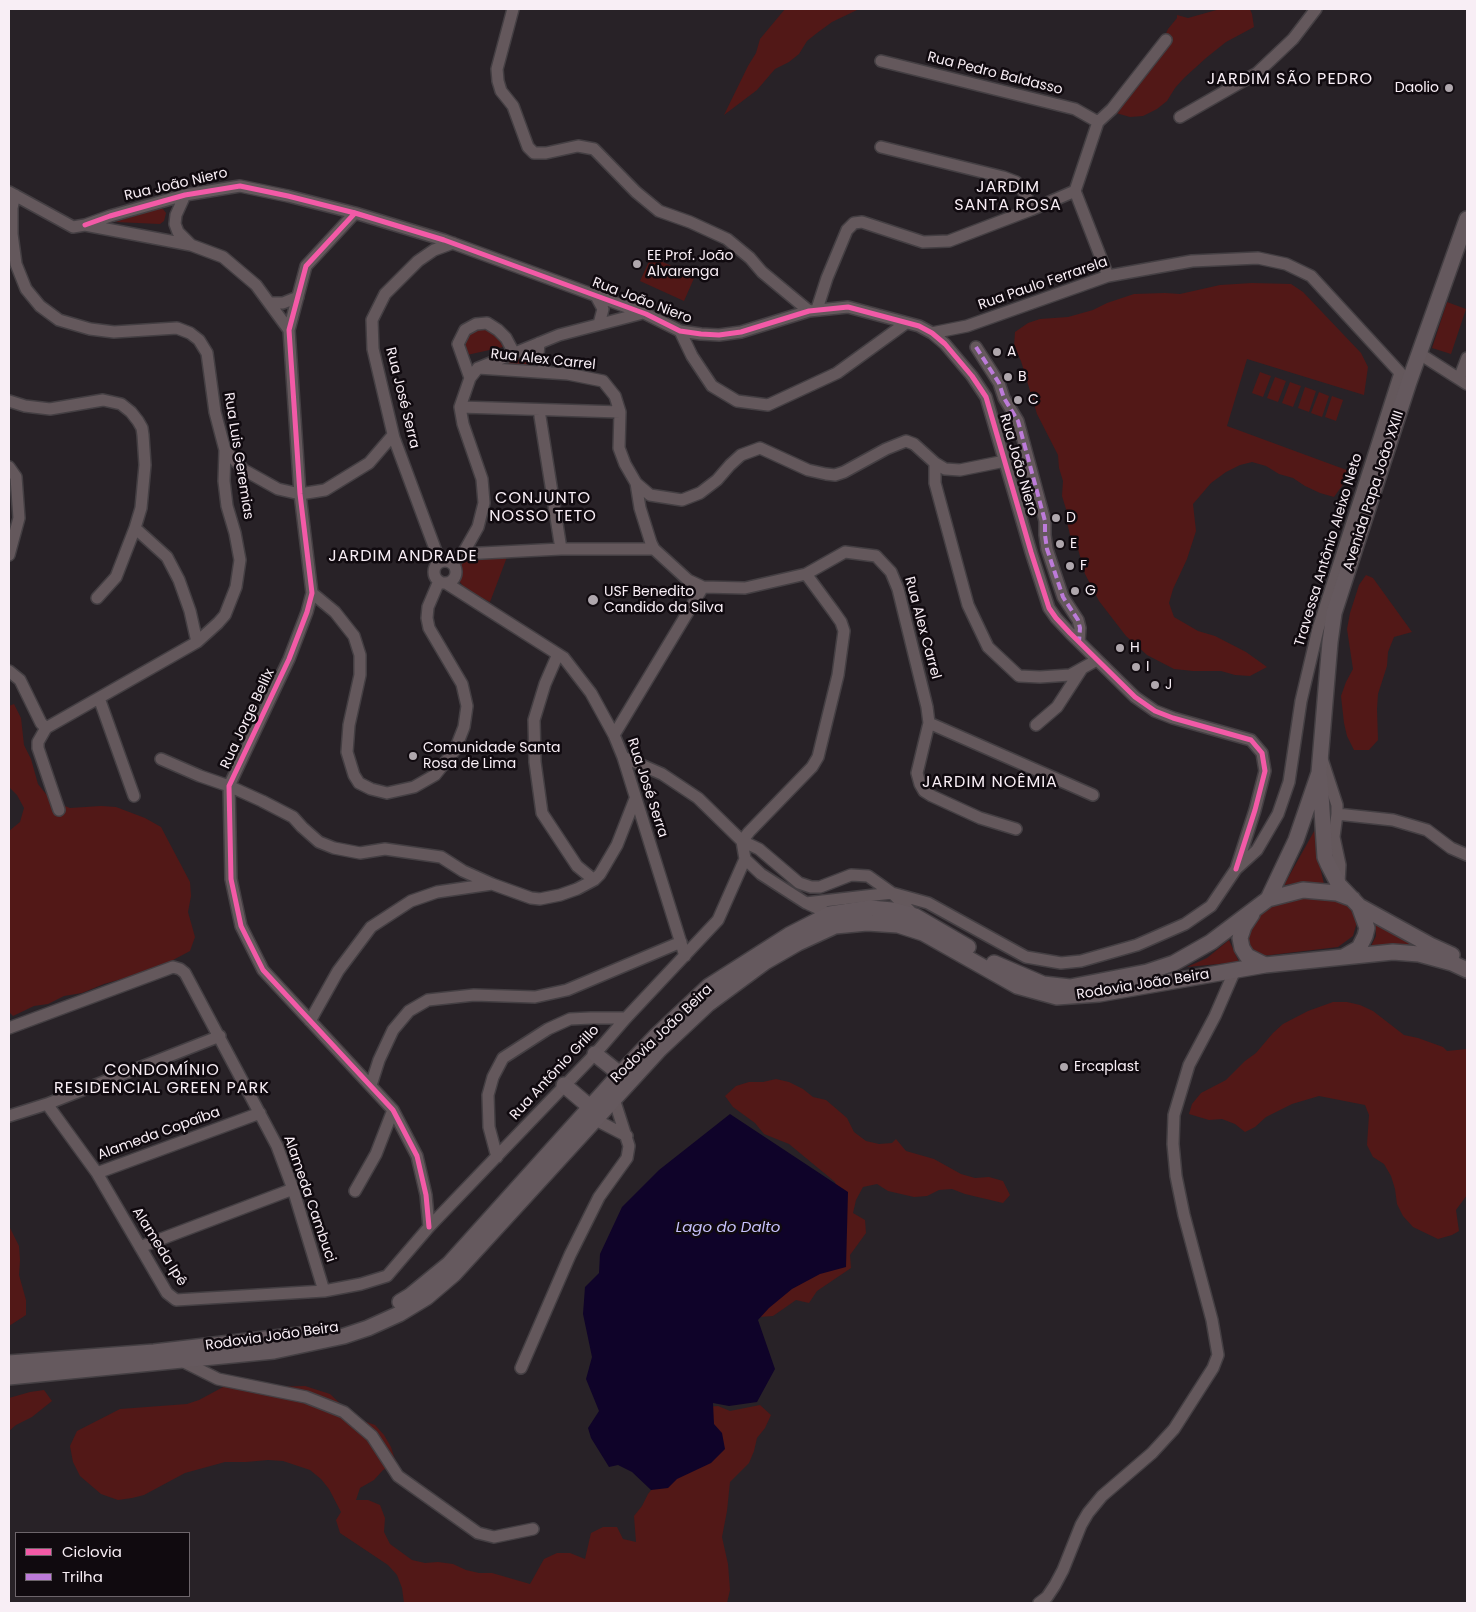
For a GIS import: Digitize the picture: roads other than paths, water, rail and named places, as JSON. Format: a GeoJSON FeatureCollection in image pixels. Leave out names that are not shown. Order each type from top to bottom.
{"type":"FeatureCollection","features":[{"type":"Feature","properties":{"kind":"main road","name":"Avenida Papa João XXIII"},"geometry":{"type":"LineString","coordinates":[[1356,902],[1339,885],[1326,857],[1320,765],[1334,613],[1405,378],[1420,354],[1467,219]]}},
{"type":"Feature","properties":{"kind":"main road","name":"Avenida Papa João XXIII"},"geometry":{"type":"LineString","coordinates":[[1268,899],[1296,840],[1320,765]]}},
{"type":"Feature","properties":{"kind":"main road","name":"Rodovia João Beira"},"geometry":{"type":"LineString","coordinates":[[9,1377],[274,1351],[344,1336],[399,1314],[427,1297],[454,1274],[593,1113],[620,1074],[657,1035],[709,986],[789,935],[830,914],[870,908],[892,910],[915,916],[998,966],[1043,984],[1070,987],[1147,972],[1174,963],[1211,942],[1268,899],[1304,890],[1337,892],[1430,945],[1467,962]]}},
{"type":"Feature","properties":{"kind":"main road"},"geometry":{"type":"LineString","coordinates":[[1342,958],[1359,948],[1365,936],[1367,928],[1356,902]]}},
{"type":"Feature","properties":{"kind":"main road"},"geometry":{"type":"LineString","coordinates":[[1255,909],[1244,926],[1240,938],[1242,948],[1248,956],[1265,965]]}},
{"type":"Feature","properties":{"kind":"main road","name":"Rodovia João Beira"},"geometry":{"type":"LineString","coordinates":[[9,1363],[154,1352],[257,1340],[322,1332],[366,1321],[410,1296],[448,1264],[593,1113],[614,1099],[660,1049],[708,1004],[765,962],[798,943],[835,926],[868,923],[898,925],[923,933],[1017,986],[1057,998],[1099,994],[1265,965],[1393,952],[1419,954],[1452,962],[1467,970]]}},
{"type":"Feature","properties":{"kind":"main road"},"geometry":{"type":"LineString","coordinates":[[596,1054],[620,1074]]}},
{"type":"Feature","properties":{"kind":"main road"},"geometry":{"type":"LineString","coordinates":[[564,1085],[593,1113]]}},
{"type":"Feature","properties":{"kind":"street"},"geometry":{"type":"LineString","coordinates":[[513,9],[497,69],[498,81],[501,90],[513,106],[528,148],[534,153],[546,153],[578,146],[594,149],[636,192],[659,211],[690,222],[727,239],[750,258],[762,272],[813,310],[847,230],[854,223],[862,222],[923,242],[949,241],[1075,191]]}},
{"type":"Feature","properties":{"kind":"street"},"geometry":{"type":"LineString","coordinates":[[1180,117],[1257,73],[1293,39],[1316,9]]}},
{"type":"Feature","properties":{"kind":"street"},"geometry":{"type":"LineString","coordinates":[[1108,276],[1075,191],[1098,122],[1112,109],[1166,40]]}},
{"type":"Feature","properties":{"kind":"street","name":"Rua Pedro Baldasso"},"geometry":{"type":"LineString","coordinates":[[881,61],[1075,109],[1098,122]]}},
{"type":"Feature","properties":{"kind":"street"},"geometry":{"type":"LineString","coordinates":[[881,147],[1003,177],[1016,182],[1033,209]]}},
{"type":"Feature","properties":{"kind":"street","name":"Rua João Niero"},"geometry":{"type":"LineString","coordinates":[[85,225],[110,216],[185,196],[240,186],[355,213],[453,243],[643,313],[680,331],[719,335],[741,332],[813,310],[848,308],[919,326],[932,333],[945,344],[972,376],[986,397],[1031,552],[1049,608],[1056,618],[1136,697],[1155,711],[1173,718],[1252,740],[1262,753],[1265,771],[1236,870]]}},
{"type":"Feature","properties":{"kind":"street"},"geometry":{"type":"LineString","coordinates":[[12,194],[72,227],[85,225],[191,245],[223,257],[256,285],[289,330]]}},
{"type":"Feature","properties":{"kind":"street","name":"Rua Luis Geremias"},"geometry":{"type":"LineString","coordinates":[[12,194],[13,249],[16,264],[26,289],[40,306],[59,320],[90,329],[114,332],[177,328],[195,336],[208,353],[215,412],[224,450],[224,481],[227,506],[240,560],[236,587],[225,615],[197,642],[46,728]]}},
{"type":"Feature","properties":{"kind":"street"},"geometry":{"type":"LineString","coordinates":[[185,196],[176,215],[175,224],[178,232],[191,245]]}},
{"type":"Feature","properties":{"kind":"street","name":"Rua Jorge Belilx"},"geometry":{"type":"LineString","coordinates":[[355,213],[308,262],[289,330],[300,494],[312,593],[307,612],[288,659],[229,786],[231,879],[241,926],[263,970],[394,1110],[417,1156],[426,1195],[429,1227]]}},
{"type":"Feature","properties":{"kind":"street","name":"Rua José Serra"},"geometry":{"type":"LineString","coordinates":[[440,562],[393,436],[373,349],[372,320],[385,294],[418,261],[434,250],[453,243]]}},
{"type":"Feature","properties":{"kind":"street","name":"Rua Paulo Ferrarela"},"geometry":{"type":"LineString","coordinates":[[932,333],[967,326],[1108,276],[1192,261],[1258,258],[1286,264],[1311,276],[1405,378]]}},
{"type":"Feature","properties":{"kind":"street"},"geometry":{"type":"LineString","coordinates":[[596,296],[603,309],[599,324]]}},
{"type":"Feature","properties":{"kind":"street"},"geometry":{"type":"LineString","coordinates":[[270,303],[283,303],[298,298]]}},
{"type":"Feature","properties":{"kind":"street"},"geometry":{"type":"LineString","coordinates":[[453,564],[462,554],[478,527],[484,503],[482,480],[463,424],[460,407],[470,378],[478,368],[559,335],[643,313]]}},
{"type":"Feature","properties":{"kind":"street"},"geometry":{"type":"LineString","coordinates":[[470,378],[458,344],[465,330],[476,324],[487,323],[506,338],[514,353]]}},
{"type":"Feature","properties":{"kind":"street"},"geometry":{"type":"LineString","coordinates":[[680,331],[692,356],[712,386],[738,401],[768,405],[837,373],[906,323]]}},
{"type":"Feature","properties":{"kind":"street","name":"Rua Paulo Ferrarela"},"geometry":{"type":"LineString","coordinates":[[945,344],[967,326]]}},
{"type":"Feature","properties":{"kind":"street"},"geometry":{"type":"LineString","coordinates":[[539,343],[538,355],[547,372]]}},
{"type":"Feature","properties":{"kind":"street"},"geometry":{"type":"LineString","coordinates":[[976,347],[999,383],[1004,398],[1018,421],[1044,521],[1047,549],[1054,576],[1063,597],[1078,620],[1080,628],[1079,642]]}},
{"type":"Feature","properties":{"kind":"street"},"geometry":{"type":"LineString","coordinates":[[1420,354],[1463,382],[1467,358]]}},
{"type":"Feature","properties":{"kind":"street","name":"Rua Alex Carrel"},"geometry":{"type":"LineString","coordinates":[[478,368],[568,374],[603,381],[615,396],[620,412],[619,448],[636,484],[640,508],[651,543],[654,549],[684,577],[703,586],[745,588],[806,574],[845,552],[876,556],[891,572],[898,589],[927,707],[929,723]]}},
{"type":"Feature","properties":{"kind":"street","name":"Travessa Antônio Aleixo Neto"},"geometry":{"type":"LineString","coordinates":[[1236,870],[1257,850],[1278,814],[1289,782],[1302,701],[1318,629],[1405,378]]}},
{"type":"Feature","properties":{"kind":"street"},"geometry":{"type":"LineString","coordinates":[[9,401],[25,406],[50,409],[103,400],[121,404],[131,412],[142,428],[144,465],[140,508],[135,528],[116,576],[97,598]]}},
{"type":"Feature","properties":{"kind":"street"},"geometry":{"type":"LineString","coordinates":[[460,407],[620,412]]}},
{"type":"Feature","properties":{"kind":"street"},"geometry":{"type":"LineString","coordinates":[[539,410],[561,550]]}},
{"type":"Feature","properties":{"kind":"street"},"geometry":{"type":"LineString","coordinates":[[224,450],[244,470],[278,488],[300,494],[325,490],[369,463],[393,436]]}},
{"type":"Feature","properties":{"kind":"street"},"geometry":{"type":"LineString","coordinates":[[636,484],[650,494],[682,500],[700,493],[717,480],[741,456],[760,448],[808,470],[826,474],[844,472],[886,449],[906,441],[914,444],[935,463],[945,469],[960,470],[1005,461]]}},
{"type":"Feature","properties":{"kind":"street"},"geometry":{"type":"LineString","coordinates":[[935,463],[935,483],[968,605],[988,647],[1019,676],[1070,675],[1097,660]]}},
{"type":"Feature","properties":{"kind":"street"},"geometry":{"type":"LineString","coordinates":[[9,467],[16,478],[19,518],[12,530],[9,555]]}},
{"type":"Feature","properties":{"kind":"street"},"geometry":{"type":"LineString","coordinates":[[135,528],[166,557],[179,580],[190,611],[197,642]]}},
{"type":"Feature","properties":{"kind":"street"},"geometry":{"type":"LineString","coordinates":[[462,554],[654,549]]}},
{"type":"Feature","properties":{"kind":"street"},"geometry":{"type":"LineString","coordinates":[[447,561],[453,564],[456,574],[453,580],[443,582],[436,578],[434,572],[440,562],[447,561]]}},
{"type":"Feature","properties":{"kind":"street"},"geometry":{"type":"LineString","coordinates":[[806,574],[841,622],[844,631],[838,675],[818,757],[812,767],[742,841],[745,859],[761,874],[806,903],[830,914]]}},
{"type":"Feature","properties":{"kind":"street"},"geometry":{"type":"LineString","coordinates":[[312,593],[335,612],[354,636],[360,655],[360,675],[349,725],[347,752],[354,775],[359,783],[371,789],[387,793],[414,787],[435,775],[455,750],[464,727],[467,706],[462,684],[430,628],[427,618],[428,607],[443,582]]}},
{"type":"Feature","properties":{"kind":"street","name":"Rua José Serra"},"geometry":{"type":"LineString","coordinates":[[443,582],[564,658],[590,693],[614,734],[623,757],[684,956]]}},
{"type":"Feature","properties":{"kind":"street"},"geometry":{"type":"LineString","coordinates":[[614,734],[703,586]]}},
{"type":"Feature","properties":{"kind":"street"},"geometry":{"type":"LineString","coordinates":[[558,654],[545,684],[534,720],[535,762],[542,813],[577,866],[594,880]]}},
{"type":"Feature","properties":{"kind":"street"},"geometry":{"type":"LineString","coordinates":[[1036,725],[1057,707],[1082,668]]}},
{"type":"Feature","properties":{"kind":"street"},"geometry":{"type":"LineString","coordinates":[[9,670],[20,680],[41,723],[46,728],[38,742],[38,748],[59,810]]}},
{"type":"Feature","properties":{"kind":"street"},"geometry":{"type":"LineString","coordinates":[[100,698],[134,796]]}},
{"type":"Feature","properties":{"kind":"street"},"geometry":{"type":"LineString","coordinates":[[1016,829],[980,818],[924,791],[917,773],[929,723],[1093,795]]}},
{"type":"Feature","properties":{"kind":"street"},"geometry":{"type":"LineString","coordinates":[[623,757],[662,774],[698,798],[742,841],[759,849],[799,883],[811,887],[820,887],[851,875],[868,876],[892,893],[915,916]]}},
{"type":"Feature","properties":{"kind":"street"},"geometry":{"type":"LineString","coordinates":[[161,759],[229,786],[293,817],[320,842],[334,848],[360,853],[385,849],[441,857],[464,871],[492,884],[540,899],[577,889],[594,880],[600,874],[616,845],[635,799]]}},
{"type":"Feature","properties":{"kind":"street"},"geometry":{"type":"LineString","coordinates":[[1320,765],[1337,805],[1338,814],[1334,837],[1340,865],[1339,885]]}},
{"type":"Feature","properties":{"kind":"street"},"geometry":{"type":"LineString","coordinates":[[1338,814],[1393,820],[1427,830],[1450,848],[1467,855]]}},
{"type":"Feature","properties":{"kind":"street","name":"Rua Antônio Grillo"},"geometry":{"type":"LineString","coordinates":[[361,1284],[387,1276],[429,1227],[596,1054],[626,1018],[718,920],[745,859]]}},
{"type":"Feature","properties":{"kind":"street"},"geometry":{"type":"LineString","coordinates":[[806,903],[892,893],[928,903],[1026,958],[1061,963],[1081,961],[1138,946],[1185,924],[1211,906],[1236,870]]}},
{"type":"Feature","properties":{"kind":"street"},"geometry":{"type":"LineString","coordinates":[[310,1020],[338,971],[371,927],[411,900],[437,892],[492,884]]}},
{"type":"Feature","properties":{"kind":"street"},"geometry":{"type":"LineString","coordinates":[[371,1085],[379,1060],[393,1030],[409,1010],[428,1000],[474,995],[535,997],[567,990],[680,942]]}},
{"type":"Feature","properties":{"kind":"street","name":"Alameda Cambuci"},"geometry":{"type":"LineString","coordinates":[[9,1028],[173,966],[186,972],[277,1146],[293,1189],[324,1291]]}},
{"type":"Feature","properties":{"kind":"street"},"geometry":{"type":"LineString","coordinates":[[1039,1603],[1055,1585],[1063,1570],[1080,1525],[1088,1513],[1102,1496],[1152,1453],[1174,1429],[1213,1368],[1218,1354],[1210,1311],[1184,1214],[1176,1176],[1173,1144],[1174,1114],[1189,1065],[1215,1016],[1235,970]]}},
{"type":"Feature","properties":{"kind":"street"},"geometry":{"type":"LineString","coordinates":[[497,1157],[488,1127],[488,1096],[493,1077],[503,1058],[548,1029],[570,1019],[626,1018]]}},
{"type":"Feature","properties":{"kind":"street"},"geometry":{"type":"LineString","coordinates":[[9,1116],[47,1104],[220,1036]]}},
{"type":"Feature","properties":{"kind":"street"},"geometry":{"type":"LineString","coordinates":[[521,1368],[570,1255],[599,1196],[627,1158],[630,1146],[614,1099]]}},
{"type":"Feature","properties":{"kind":"street","name":"Alameda Ipê"},"geometry":{"type":"LineString","coordinates":[[47,1104],[97,1173],[167,1293],[176,1300],[324,1291],[361,1284]]}},
{"type":"Feature","properties":{"kind":"street"},"geometry":{"type":"LineString","coordinates":[[355,1191],[376,1154],[394,1110]]}},
{"type":"Feature","properties":{"kind":"street","name":"Alameda Copaíba"},"geometry":{"type":"LineString","coordinates":[[97,1173],[260,1113]]}},
{"type":"Feature","properties":{"kind":"street"},"geometry":{"type":"LineString","coordinates":[[593,1113],[627,1136]]}},
{"type":"Feature","properties":{"kind":"street"},"geometry":{"type":"LineString","coordinates":[[140,1247],[293,1189]]}},
{"type":"Feature","properties":{"kind":"street"},"geometry":{"type":"LineString","coordinates":[[180,1360],[218,1379],[306,1397],[344,1412],[372,1436],[398,1476],[478,1533],[494,1537],[534,1529]]}},
{"type":"Feature","properties":{"kind":"water","name":"Lago do Dalto"},"geometry":{"type":"Polygon","coordinates":[[[730,1114],[848,1192],[846,1267],[820,1274],[792,1289],[758,1320],[775,1369],[757,1402],[729,1406],[713,1403],[714,1424],[722,1433],[725,1449],[711,1463],[677,1479],[668,1488],[651,1490],[632,1472],[618,1465],[609,1467],[591,1438],[588,1428],[599,1411],[586,1379],[592,1357],[583,1314],[585,1287],[599,1273],[600,1254],[622,1207],[659,1170],[730,1114]]]}},
{"type":"Feature","properties":{"kind":"place","name":"Daolio"},"geometry":{"type":"Point","coordinates":[1449,88]}},
{"type":"Feature","properties":{"kind":"place","name":"EE Prof. João Alvarenga"},"geometry":{"type":"Point","coordinates":[637,264]}},
{"type":"Feature","properties":{"kind":"place","name":"A"},"geometry":{"type":"Point","coordinates":[997,352]}},
{"type":"Feature","properties":{"kind":"place","name":"B"},"geometry":{"type":"Point","coordinates":[1008,377]}},
{"type":"Feature","properties":{"kind":"place","name":"C"},"geometry":{"type":"Point","coordinates":[1018,400]}},
{"type":"Feature","properties":{"kind":"place","name":"D"},"geometry":{"type":"Point","coordinates":[1056,518]}},
{"type":"Feature","properties":{"kind":"place","name":"E"},"geometry":{"type":"Point","coordinates":[1060,544]}},
{"type":"Feature","properties":{"kind":"place","name":"F"},"geometry":{"type":"Point","coordinates":[1070,566]}},
{"type":"Feature","properties":{"kind":"place","name":"G"},"geometry":{"type":"Point","coordinates":[1075,591]}},
{"type":"Feature","properties":{"kind":"place","name":"USF Benedito Candido da Silva"},"geometry":{"type":"Point","coordinates":[593,600]}},
{"type":"Feature","properties":{"kind":"place","name":"H"},"geometry":{"type":"Point","coordinates":[1120,648]}},
{"type":"Feature","properties":{"kind":"place","name":"I"},"geometry":{"type":"Point","coordinates":[1136,667]}},
{"type":"Feature","properties":{"kind":"place","name":"J"},"geometry":{"type":"Point","coordinates":[1155,685]}},
{"type":"Feature","properties":{"kind":"place","name":"Comunidade Santa Rosa de Lima"},"geometry":{"type":"Point","coordinates":[413,756]}},
{"type":"Feature","properties":{"kind":"place","name":"Ercaplast"},"geometry":{"type":"Point","coordinates":[1064,1067]}},
{"type":"Feature","properties":{"kind":"district","name":"JARDIM SÃO PEDRO"},"geometry":{"type":"Point","coordinates":[1290,80]}},
{"type":"Feature","properties":{"kind":"district","name":"JARDIM SANTA ROSA"},"geometry":{"type":"Point","coordinates":[1008,197]}},
{"type":"Feature","properties":{"kind":"district","name":"CONJUNTO NOSSO TETO"},"geometry":{"type":"Point","coordinates":[543,508]}},
{"type":"Feature","properties":{"kind":"district","name":"JARDIM ANDRADE"},"geometry":{"type":"Point","coordinates":[403,557]}},
{"type":"Feature","properties":{"kind":"district","name":"JARDIM NOÊMIA"},"geometry":{"type":"Point","coordinates":[990,783]}},
{"type":"Feature","properties":{"kind":"district","name":"CONDOMÍNIO RESIDENCIAL GREEN PARK"},"geometry":{"type":"Point","coordinates":[162,1080]}}]}
